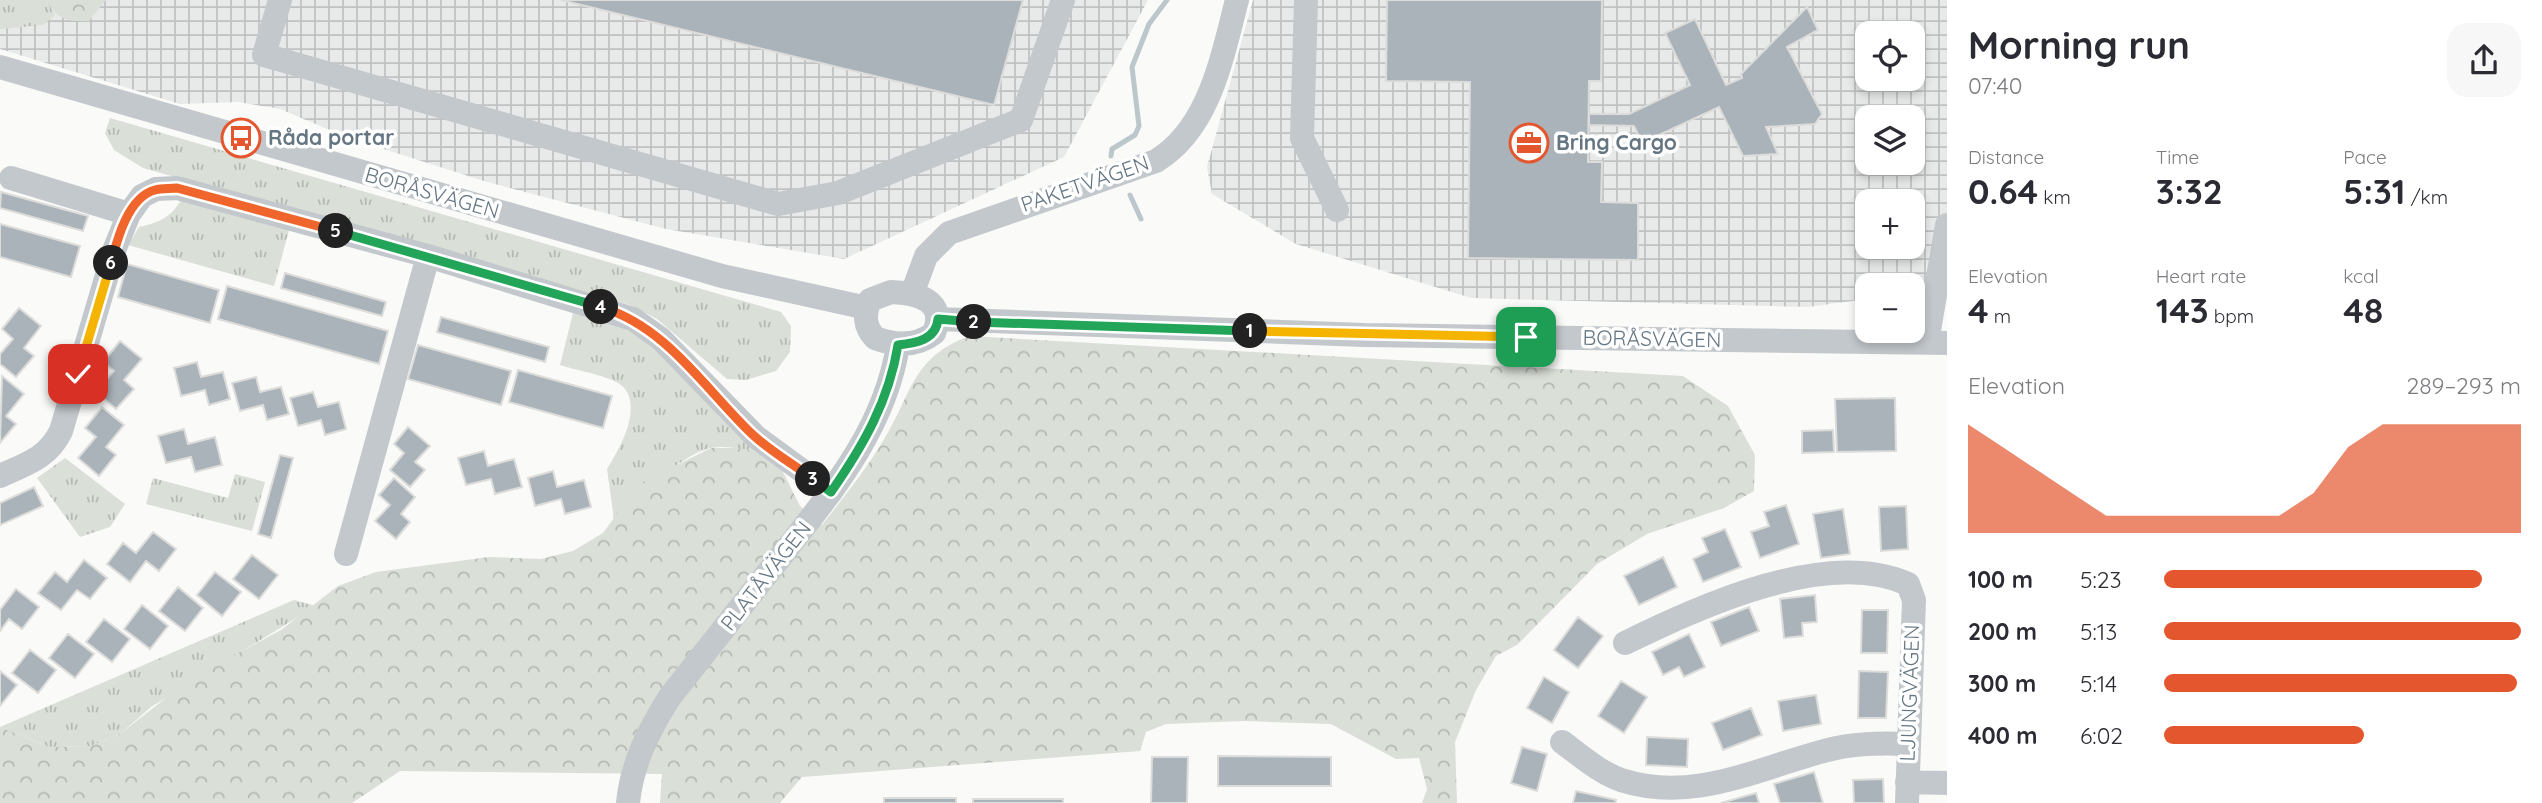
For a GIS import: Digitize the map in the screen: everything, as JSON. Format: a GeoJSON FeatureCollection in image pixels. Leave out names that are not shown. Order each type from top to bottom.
{"type":"FeatureCollection","features":[{"type":"Feature","properties":{"kind":"street"},"geometry":{"type":"LineString","coordinates":[[281,0],[264,55],[778,204],[838,193],[1021,120],[1063,0]]}},
{"type":"Feature","properties":{"kind":"street","name":"PAKETVÄGEN"},"geometry":{"type":"LineString","coordinates":[[912,294],[926,256],[949,233],[1156,160],[1170,152],[1199,118],[1237,0]]}},
{"type":"Feature","properties":{"kind":"street"},"geometry":{"type":"LineString","coordinates":[[1306,0],[1302,138],[1338,210]]}},
{"type":"Feature","properties":{"kind":"street","name":"BORÅSVÄGEN"},"geometry":{"type":"LineString","coordinates":[[0,67],[722,276],[867,308]]}},
{"type":"Feature","properties":{"kind":"street"},"geometry":{"type":"LineString","coordinates":[[11,178],[129,214]]}},
{"type":"Feature","properties":{"kind":"street"},"geometry":{"type":"LineString","coordinates":[[0,476],[40,458],[53,447],[61,431],[115,248],[129,214],[142,196],[156,189],[177,188],[428,256],[633,319],[661,339],[755,437],[831,492]]}},
{"type":"Feature","properties":{"kind":"street"},"geometry":{"type":"LineString","coordinates":[[1937,343],[1947,225]]}},
{"type":"Feature","properties":{"kind":"street"},"geometry":{"type":"LineString","coordinates":[[346,554],[428,256]]}},
{"type":"Feature","properties":{"kind":"street"},"geometry":{"type":"LineString","coordinates":[[891,292],[912,294],[930,301],[938,319],[934,332],[927,338],[898,345],[875,338],[868,330],[867,308],[870,300],[891,292]]}},
{"type":"Feature","properties":{"kind":"street","name":"BORÅSVÄGEN"},"geometry":{"type":"LineString","coordinates":[[938,319],[1019,325],[1364,335],[1937,343]]}},
{"type":"Feature","properties":{"kind":"street","name":"PLATÅVÄGEN"},"geometry":{"type":"LineString","coordinates":[[628,803],[633,767],[650,729],[669,698],[831,492],[862,447],[884,399],[898,345]]}},
{"type":"Feature","properties":{"kind":"street","name":"LJUNGVÄGEN"},"geometry":{"type":"LineString","coordinates":[[1625,643],[1705,606],[1769,584],[1813,577],[1866,575],[1894,578],[1908,584],[1914,600],[1907,792]]}},
{"type":"Feature","properties":{"kind":"street"},"geometry":{"type":"LineString","coordinates":[[1563,742],[1602,771],[1622,780],[1657,788],[1683,790],[1714,786],[1844,746],[1909,744]]}},
{"type":"Feature","properties":{"kind":"street"},"geometry":{"type":"LineString","coordinates":[[1907,792],[1947,783]]}},
{"type":"Feature","properties":{"kind":"shaded area"},"geometry":{"type":"Polygon","coordinates":[[[0,0],[1148,0],[1064,157],[844,259],[666,229],[487,182],[346,137],[280,109],[238,102],[180,104],[0,49],[0,0]]]}},
{"type":"Feature","properties":{"kind":"shaded area"},"geometry":{"type":"Polygon","coordinates":[[[1253,0],[1947,0],[1947,285],[1925,285],[1925,273],[1855,273],[1855,301],[1808,307],[1471,298],[1296,244],[1212,194],[1207,167],[1253,0]]]}},
{"type":"Feature","properties":{"kind":"green space"},"geometry":{"type":"Polygon","coordinates":[[[0,0],[46,0],[55,15],[43,25],[0,29],[0,0]]]}},
{"type":"Feature","properties":{"kind":"green space"},"geometry":{"type":"Polygon","coordinates":[[[46,0],[106,0],[89,21],[81,21],[63,18],[46,0]]]}},
{"type":"Feature","properties":{"kind":"green space"},"geometry":{"type":"Polygon","coordinates":[[[110,118],[781,312],[791,326],[790,352],[776,371],[746,380],[727,379],[657,319],[630,305],[143,168],[114,150],[105,133],[110,118]]]}},
{"type":"Feature","properties":{"kind":"green space"},"geometry":{"type":"Polygon","coordinates":[[[181,200],[289,230],[274,286],[128,245],[139,227],[163,219],[181,200]]]}},
{"type":"Feature","properties":{"kind":"green space"},"geometry":{"type":"Polygon","coordinates":[[[573,313],[625,328],[645,339],[761,453],[724,447],[700,451],[660,478],[614,519],[607,469],[628,427],[631,404],[628,394],[616,382],[560,365],[573,313]]]}},
{"type":"Feature","properties":{"kind":"green space"},"geometry":{"type":"Polygon","coordinates":[[[969,336],[1683,376],[1728,406],[1755,455],[1754,491],[1724,508],[1647,534],[1597,564],[1517,645],[1496,656],[1476,690],[1455,742],[1457,803],[1422,803],[1427,789],[1419,758],[1396,759],[1331,724],[1244,721],[1166,724],[1146,732],[1140,751],[802,777],[780,803],[660,803],[662,774],[400,771],[352,803],[0,803],[0,727],[49,747],[91,746],[120,734],[190,679],[281,630],[338,586],[376,572],[489,557],[541,559],[573,551],[603,533],[639,484],[711,448],[737,448],[761,453],[781,468],[800,506],[822,525],[876,452],[924,367],[935,355],[969,336]]]}},
{"type":"Feature","properties":{"kind":"green space"},"geometry":{"type":"Polygon","coordinates":[[[65,458],[125,504],[110,527],[80,537],[37,478],[65,458]]]}},
{"type":"Feature","properties":{"kind":"green space"},"geometry":{"type":"Polygon","coordinates":[[[235,474],[265,482],[252,531],[146,504],[153,478],[228,498],[235,474]]]}},
{"type":"Feature","properties":{"kind":"green space"},"geometry":{"type":"Polygon","coordinates":[[[294,600],[316,606],[151,707],[120,734],[91,746],[49,747],[0,727],[294,600]]]}},
{"type":"Feature","properties":{"kind":"building"},"geometry":{"type":"Polygon","coordinates":[[[561,0],[1023,0],[994,105],[561,0]]]}},
{"type":"Feature","properties":{"kind":"building","name":"Bring Cargo"},"geometry":{"type":"Polygon","coordinates":[[[1387,0],[1602,0],[1601,81],[1589,81],[1588,162],[1602,162],[1601,202],[1638,203],[1638,260],[1468,258],[1470,82],[1386,81],[1387,0]]]}},
{"type":"Feature","properties":{"kind":"building"},"geometry":{"type":"Polygon","coordinates":[[[1807,7],[1818,30],[1787,47],[1822,114],[1815,124],[1766,127],[1778,154],[1743,156],[1719,107],[1642,143],[1634,126],[1589,125],[1589,114],[1629,114],[1690,85],[1665,33],[1695,19],[1726,85],[1742,78],[1741,74],[1807,7]]]}},
{"type":"Feature","properties":{"kind":"building"},"geometry":{"type":"Polygon","coordinates":[[[1,192],[88,216],[83,231],[0,208],[1,192]]]}},
{"type":"Feature","properties":{"kind":"building"},"geometry":{"type":"Polygon","coordinates":[[[0,224],[80,246],[71,277],[0,257],[0,224]]]}},
{"type":"Feature","properties":{"kind":"building"},"geometry":{"type":"Polygon","coordinates":[[[127,264],[219,290],[210,323],[118,297],[127,264]]]}},
{"type":"Feature","properties":{"kind":"building"},"geometry":{"type":"Polygon","coordinates":[[[285,273],[386,302],[382,316],[281,288],[285,273]]]}},
{"type":"Feature","properties":{"kind":"building"},"geometry":{"type":"Polygon","coordinates":[[[227,286],[388,331],[379,364],[218,319],[227,286]]]}},
{"type":"Feature","properties":{"kind":"building"},"geometry":{"type":"Polygon","coordinates":[[[19,308],[41,326],[24,348],[34,356],[16,377],[0,364],[0,354],[13,339],[2,329],[19,308]]]}},
{"type":"Feature","properties":{"kind":"building"},"geometry":{"type":"Polygon","coordinates":[[[441,317],[549,347],[545,362],[437,332],[441,317]]]}},
{"type":"Feature","properties":{"kind":"building"},"geometry":{"type":"Polygon","coordinates":[[[120,341],[142,359],[124,380],[134,389],[116,409],[96,392],[114,371],[103,362],[120,341]]]}},
{"type":"Feature","properties":{"kind":"building"},"geometry":{"type":"Polygon","coordinates":[[[418,345],[511,371],[501,405],[408,379],[418,345]]]}},
{"type":"Feature","properties":{"kind":"building"},"geometry":{"type":"Polygon","coordinates":[[[197,362],[201,377],[223,372],[230,399],[209,405],[205,390],[181,396],[174,368],[197,362]]]}},
{"type":"Feature","properties":{"kind":"building"},"geometry":{"type":"Polygon","coordinates":[[[518,370],[612,396],[603,428],[509,402],[518,370]]]}},
{"type":"Feature","properties":{"kind":"building"},"geometry":{"type":"Polygon","coordinates":[[[2,376],[24,394],[6,416],[16,424],[0,443],[2,376]]]}},
{"type":"Feature","properties":{"kind":"building"},"geometry":{"type":"Polygon","coordinates":[[[256,377],[260,392],[281,387],[289,414],[267,420],[263,405],[240,411],[232,383],[256,377]]]}},
{"type":"Feature","properties":{"kind":"building"},"geometry":{"type":"Polygon","coordinates":[[[313,392],[318,407],[339,402],[346,429],[325,435],[321,420],[298,426],[290,398],[313,392]]]}},
{"type":"Feature","properties":{"kind":"building"},"geometry":{"type":"Polygon","coordinates":[[[1895,398],[1896,451],[1837,452],[1835,399],[1895,398]]]}},
{"type":"Feature","properties":{"kind":"building"},"geometry":{"type":"Polygon","coordinates":[[[102,407],[124,425],[106,447],[116,455],[99,476],[78,458],[96,437],[85,428],[102,407]]]}},
{"type":"Feature","properties":{"kind":"building"},"geometry":{"type":"Polygon","coordinates":[[[408,427],[430,446],[415,462],[425,470],[410,487],[390,470],[404,453],[394,444],[408,427]]]}},
{"type":"Feature","properties":{"kind":"building"},"geometry":{"type":"Polygon","coordinates":[[[184,429],[188,444],[215,437],[222,465],[195,472],[191,457],[166,463],[158,436],[184,429]]]}},
{"type":"Feature","properties":{"kind":"building"},"geometry":{"type":"Polygon","coordinates":[[[1833,430],[1834,452],[1802,453],[1802,431],[1833,430]]]}},
{"type":"Feature","properties":{"kind":"building"},"geometry":{"type":"Polygon","coordinates":[[[484,451],[488,466],[514,459],[522,487],[495,494],[491,479],[466,485],[458,458],[484,451]]]}},
{"type":"Feature","properties":{"kind":"building"},"geometry":{"type":"Polygon","coordinates":[[[280,455],[293,458],[271,538],[258,534],[280,455]]]}},
{"type":"Feature","properties":{"kind":"building"},"geometry":{"type":"Polygon","coordinates":[[[553,471],[557,487],[584,480],[591,507],[565,514],[561,499],[535,506],[528,478],[553,471]]]}},
{"type":"Feature","properties":{"kind":"building"},"geometry":{"type":"Polygon","coordinates":[[[394,478],[415,497],[401,514],[410,522],[396,539],[375,521],[390,505],[379,495],[394,478]]]}},
{"type":"Feature","properties":{"kind":"building"},"geometry":{"type":"Polygon","coordinates":[[[34,487],[43,506],[0,525],[0,503],[34,487]]]}},
{"type":"Feature","properties":{"kind":"building"},"geometry":{"type":"Polygon","coordinates":[[[1786,505],[1799,544],[1760,558],[1751,532],[1769,526],[1764,512],[1786,505]]]}},
{"type":"Feature","properties":{"kind":"building"},"geometry":{"type":"Polygon","coordinates":[[[1906,506],[1908,549],[1881,551],[1879,507],[1906,506]]]}},
{"type":"Feature","properties":{"kind":"building"},"geometry":{"type":"Polygon","coordinates":[[[1843,509],[1850,554],[1821,558],[1813,514],[1843,509]]]}},
{"type":"Feature","properties":{"kind":"building"},"geometry":{"type":"Polygon","coordinates":[[[1725,529],[1741,567],[1703,582],[1693,559],[1708,552],[1702,538],[1725,529]]]}},
{"type":"Feature","properties":{"kind":"building"},"geometry":{"type":"Polygon","coordinates":[[[153,532],[176,549],[159,571],[146,561],[130,582],[107,564],[123,543],[136,553],[153,532]]]}},
{"type":"Feature","properties":{"kind":"building"},"geometry":{"type":"Polygon","coordinates":[[[252,555],[278,575],[259,599],[233,579],[252,555]]]}},
{"type":"Feature","properties":{"kind":"building"},"geometry":{"type":"Polygon","coordinates":[[[1663,557],[1677,587],[1639,605],[1624,576],[1663,557]]]}},
{"type":"Feature","properties":{"kind":"building"},"geometry":{"type":"Polygon","coordinates":[[[84,560],[107,578],[90,599],[77,590],[61,610],[38,593],[55,572],[67,582],[84,560]]]}},
{"type":"Feature","properties":{"kind":"building"},"geometry":{"type":"Polygon","coordinates":[[[215,572],[241,592],[222,616],[197,595],[215,572]]]}},
{"type":"Feature","properties":{"kind":"building"},"geometry":{"type":"Polygon","coordinates":[[[178,587],[203,608],[185,631],[159,611],[178,587]]]}},
{"type":"Feature","properties":{"kind":"building"},"geometry":{"type":"Polygon","coordinates":[[[16,589],[39,607],[22,629],[9,619],[0,631],[0,610],[16,589]]]}},
{"type":"Feature","properties":{"kind":"building"},"geometry":{"type":"Polygon","coordinates":[[[1815,595],[1817,622],[1802,623],[1803,636],[1784,638],[1780,599],[1815,595]]]}},
{"type":"Feature","properties":{"kind":"building"},"geometry":{"type":"Polygon","coordinates":[[[142,605],[168,626],[150,649],[124,629],[142,605]]]}},
{"type":"Feature","properties":{"kind":"building"},"geometry":{"type":"Polygon","coordinates":[[[1749,607],[1759,631],[1721,646],[1711,622],[1749,607]]]}},
{"type":"Feature","properties":{"kind":"building"},"geometry":{"type":"Polygon","coordinates":[[[1862,610],[1888,610],[1887,653],[1861,653],[1862,610]]]}},
{"type":"Feature","properties":{"kind":"building"},"geometry":{"type":"Polygon","coordinates":[[[1578,617],[1603,636],[1578,668],[1554,650],[1578,617]]]}},
{"type":"Feature","properties":{"kind":"building"},"geometry":{"type":"Polygon","coordinates":[[[104,619],[130,639],[112,662],[86,642],[104,619]]]}},
{"type":"Feature","properties":{"kind":"building"},"geometry":{"type":"Polygon","coordinates":[[[68,634],[94,654],[75,678],[49,658],[68,634]]]}},
{"type":"Feature","properties":{"kind":"building"},"geometry":{"type":"Polygon","coordinates":[[[1689,634],[1705,667],[1684,677],[1679,667],[1663,675],[1652,652],[1689,634]]]}},
{"type":"Feature","properties":{"kind":"building"},"geometry":{"type":"Polygon","coordinates":[[[30,650],[56,670],[38,693],[12,673],[30,650]]]}},
{"type":"Feature","properties":{"kind":"building"},"geometry":{"type":"Polygon","coordinates":[[[0,671],[17,685],[0,706],[0,671]]]}},
{"type":"Feature","properties":{"kind":"building"},"geometry":{"type":"Polygon","coordinates":[[[1859,671],[1888,672],[1886,718],[1858,718],[1859,671]]]}},
{"type":"Feature","properties":{"kind":"building"},"geometry":{"type":"Polygon","coordinates":[[[1544,677],[1569,692],[1552,723],[1527,708],[1544,677]]]}},
{"type":"Feature","properties":{"kind":"building"},"geometry":{"type":"Polygon","coordinates":[[[1621,681],[1647,697],[1624,733],[1598,716],[1621,681]]]}},
{"type":"Feature","properties":{"kind":"building"},"geometry":{"type":"Polygon","coordinates":[[[1816,695],[1821,724],[1783,731],[1778,701],[1816,695]]]}},
{"type":"Feature","properties":{"kind":"building"},"geometry":{"type":"Polygon","coordinates":[[[1751,708],[1762,735],[1723,750],[1712,723],[1751,708]]]}},
{"type":"Feature","properties":{"kind":"building"},"geometry":{"type":"Polygon","coordinates":[[[1647,737],[1688,739],[1687,767],[1646,765],[1647,737]]]}},
{"type":"Feature","properties":{"kind":"building"},"geometry":{"type":"Polygon","coordinates":[[[1522,747],[1547,754],[1537,791],[1511,783],[1522,747]]]}},
{"type":"Feature","properties":{"kind":"building"},"geometry":{"type":"Polygon","coordinates":[[[1218,756],[1331,757],[1331,786],[1218,786],[1218,756]]]}},
{"type":"Feature","properties":{"kind":"building"},"geometry":{"type":"Polygon","coordinates":[[[1152,757],[1188,757],[1187,803],[1151,803],[1152,757]]]}},
{"type":"Feature","properties":{"kind":"building"},"geometry":{"type":"Polygon","coordinates":[[[1814,772],[1823,803],[1780,803],[1774,784],[1814,772]]]}},
{"type":"Feature","properties":{"kind":"building"},"geometry":{"type":"Polygon","coordinates":[[[1883,779],[1884,803],[1854,803],[1853,780],[1883,779]]]}},
{"type":"Feature","properties":{"kind":"building"},"geometry":{"type":"Polygon","coordinates":[[[1576,791],[1616,800],[1615,803],[1573,803],[1576,791]]]}},
{"type":"Feature","properties":{"kind":"building"},"geometry":{"type":"Polygon","coordinates":[[[1756,793],[1759,803],[1721,803],[1756,793]]]}},
{"type":"Feature","properties":{"kind":"building"},"geometry":{"type":"Polygon","coordinates":[[[884,798],[956,798],[956,803],[884,803],[884,798]]]}},
{"type":"Feature","properties":{"kind":"building"},"geometry":{"type":"Polygon","coordinates":[[[973,799],[1063,799],[1063,803],[973,803],[973,799]]]}},
{"type":"Feature","properties":{"kind":"waterway"},"geometry":{"type":"LineString","coordinates":[[1111,156],[1112,149],[1135,135],[1139,126],[1132,67],[1149,24],[1167,0]]}},
{"type":"Feature","properties":{"kind":"waterway"},"geometry":{"type":"LineString","coordinates":[[1130,195],[1141,219]]}},
{"type":"Feature","properties":{"kind":"place","name":"Råda portar"},"geometry":{"type":"Point","coordinates":[241,138]}},
{"type":"Feature","properties":{"kind":"place","name":"Bring Cargo"},"geometry":{"type":"Point","coordinates":[1529,143]}},
{"type":"Feature","properties":{"kind":"route"},"geometry":{"type":"LineString","coordinates":[[78,374],[115,248],[129,214],[142,196],[156,189],[177,188],[428,256],[621,313],[645,326],[661,339],[755,437],[831,492],[862,447],[884,399],[898,345],[927,338],[934,332],[938,319],[1084,327],[1526,337]]}}]}
